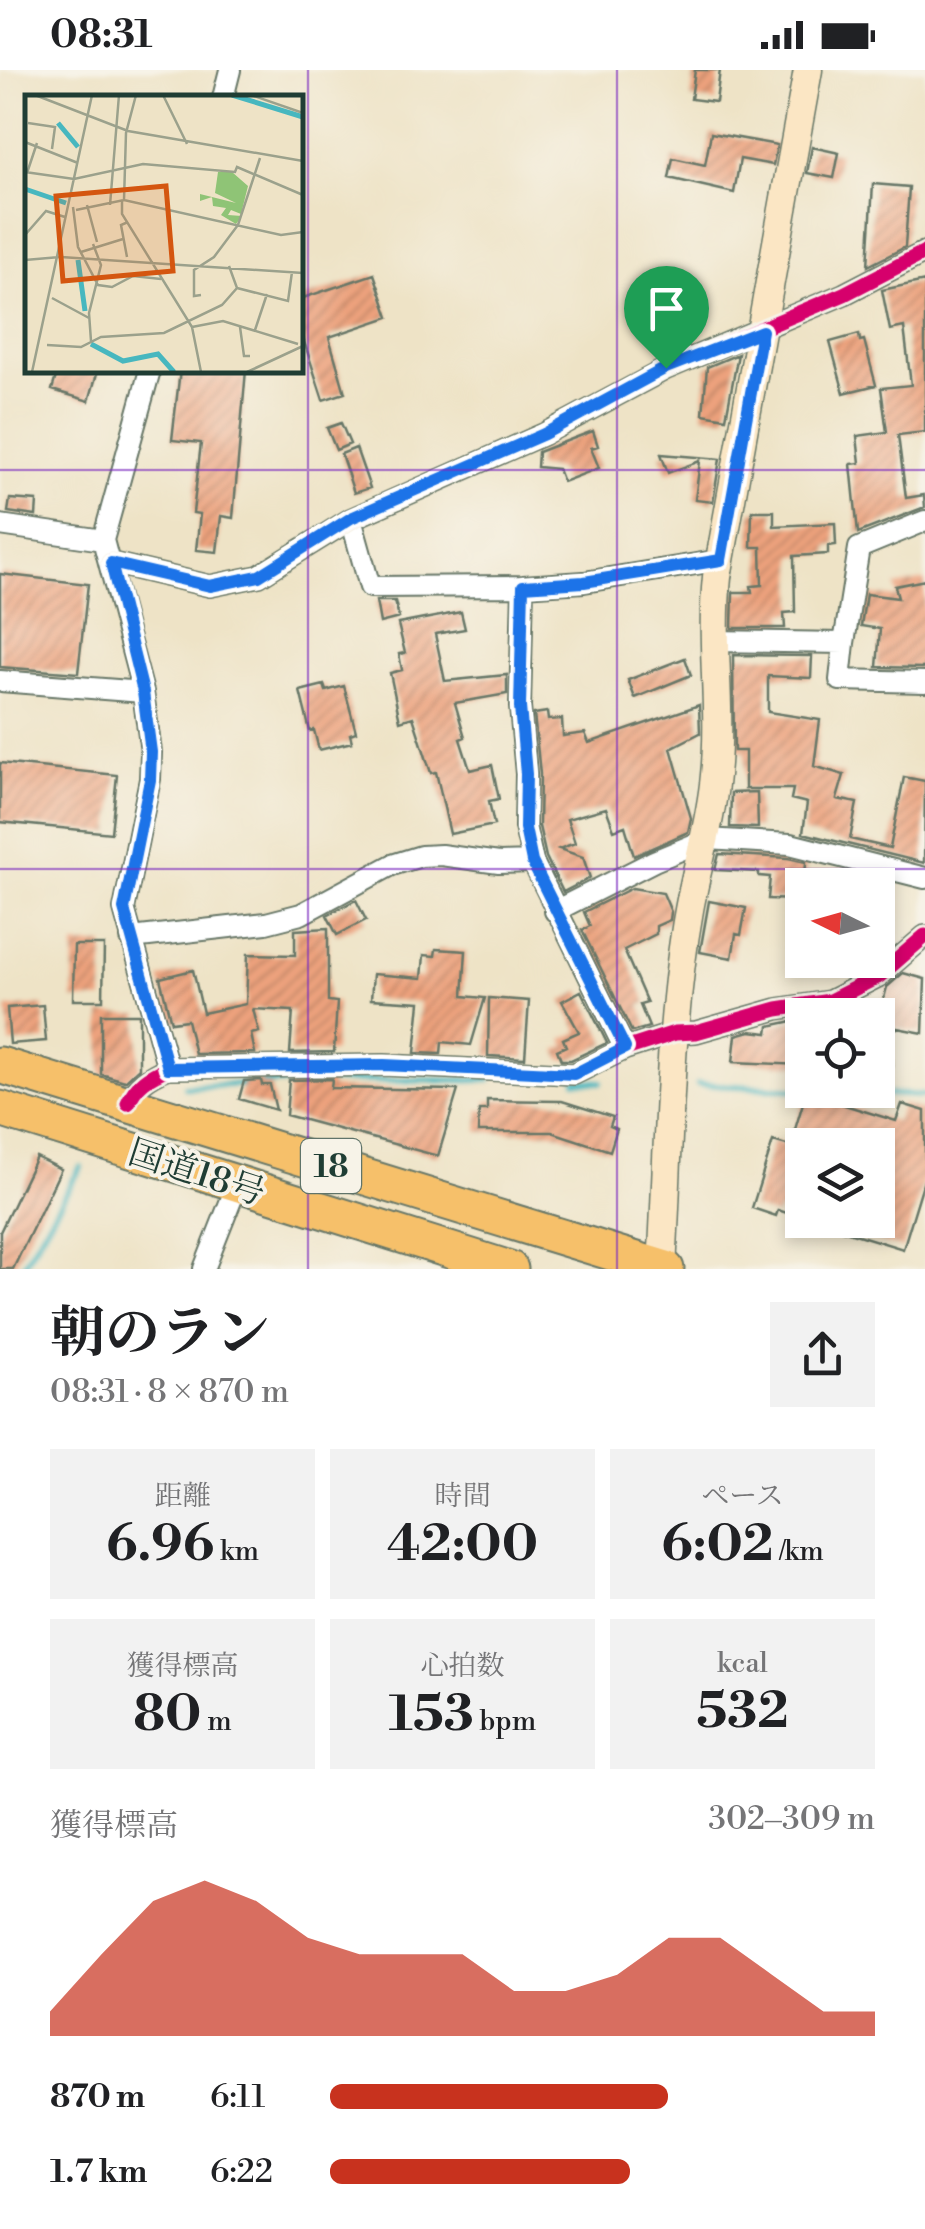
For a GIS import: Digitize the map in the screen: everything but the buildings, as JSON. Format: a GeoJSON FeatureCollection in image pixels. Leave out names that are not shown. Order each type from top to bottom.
{"type":"FeatureCollection","features":[{"type":"Feature","properties":{"kind":"highway","name":"国道18号"},"geometry":{"type":"LineString","coordinates":[[0,1065],[663,1269]]}},
{"type":"Feature","properties":{"kind":"highway","name":"国道18号"},"geometry":{"type":"LineString","coordinates":[[0,1109],[510,1269]]}},
{"type":"Feature","properties":{"kind":"main road"},"geometry":{"type":"LineString","coordinates":[[663,1269],[675,1033],[689,910],[706,839],[716,772],[712,622],[808,70]]}},
{"type":"Feature","properties":{"kind":"street"},"geometry":{"type":"LineString","coordinates":[[224,95],[230,70]]}},
{"type":"Feature","properties":{"kind":"street"},"geometry":{"type":"LineString","coordinates":[[111,563],[210,586],[259,576],[351,518],[544,434],[666,368],[762,331],[925,252]]}},
{"type":"Feature","properties":{"kind":"street"},"geometry":{"type":"LineString","coordinates":[[149,372],[104,540],[143,692],[151,766],[124,909],[168,1068]]}},
{"type":"Feature","properties":{"kind":"street"},"geometry":{"type":"LineString","coordinates":[[351,518],[370,588],[584,582],[721,560]]}},
{"type":"Feature","properties":{"kind":"street"},"geometry":{"type":"LineString","coordinates":[[925,520],[858,548],[840,680],[925,682]]}},
{"type":"Feature","properties":{"kind":"street"},"geometry":{"type":"LineString","coordinates":[[0,525],[104,540]]}},
{"type":"Feature","properties":{"kind":"street"},"geometry":{"type":"LineString","coordinates":[[523,586],[520,707],[526,774],[525,828],[532,862],[625,1048]]}},
{"type":"Feature","properties":{"kind":"street"},"geometry":{"type":"LineString","coordinates":[[713,641],[844,643]]}},
{"type":"Feature","properties":{"kind":"street"},"geometry":{"type":"LineString","coordinates":[[0,681],[143,692]]}},
{"type":"Feature","properties":{"kind":"street"},"geometry":{"type":"LineString","coordinates":[[555,911],[706,839],[790,844],[925,878]]}},
{"type":"Feature","properties":{"kind":"street"},"geometry":{"type":"LineString","coordinates":[[131,938],[266,923],[302,914],[392,865],[421,856],[532,862]]}},
{"type":"Feature","properties":{"kind":"street"},"geometry":{"type":"LineString","coordinates":[[128,1103],[134,1089],[168,1068],[384,1065],[574,1074],[625,1048],[675,1033],[696,1032],[778,1009],[830,1002],[879,976],[925,936]]}},
{"type":"Feature","properties":{"kind":"street"},"geometry":{"type":"LineString","coordinates":[[204,1269],[238,1186]]}},
{"type":"Feature","properties":{"kind":"waterway"},"geometry":{"type":"LineString","coordinates":[[326,1081],[489,1080]]}},
{"type":"Feature","properties":{"kind":"waterway"},"geometry":{"type":"LineString","coordinates":[[576,1081],[601,1082]]}},
{"type":"Feature","properties":{"kind":"waterway"},"geometry":{"type":"LineString","coordinates":[[185,1087],[294,1082]]}},
{"type":"Feature","properties":{"kind":"waterway"},"geometry":{"type":"LineString","coordinates":[[698,1084],[785,1089]]}},
{"type":"Feature","properties":{"kind":"waterway"},"geometry":{"type":"LineString","coordinates":[[895,1095],[925,1096]]}},
{"type":"Feature","properties":{"kind":"waterway"},"geometry":{"type":"LineString","coordinates":[[21,1269],[81,1167]]}},
{"type":"Feature","properties":{"kind":"cycle path"},"geometry":{"type":"LineString","coordinates":[[111,563],[210,586],[259,576],[351,519],[544,434],[666,369],[844,294],[925,252]]}},
{"type":"Feature","properties":{"kind":"cycle path"},"geometry":{"type":"LineString","coordinates":[[128,1103],[144,1081],[168,1068],[384,1065],[574,1074],[625,1049],[675,1033],[696,1032],[777,1009],[830,1001],[879,976],[925,936]]}},
{"type":"Feature","properties":{"kind":"route"},"geometry":{"type":"LineString","coordinates":[[762,331],[721,560],[584,582],[523,586],[520,707],[526,774],[525,828],[532,862],[625,1048],[574,1074],[384,1065],[168,1068],[124,909],[150,780],[151,752],[143,692],[111,563],[210,586],[259,576],[351,518],[544,434],[666,368],[762,331]]}}]}
